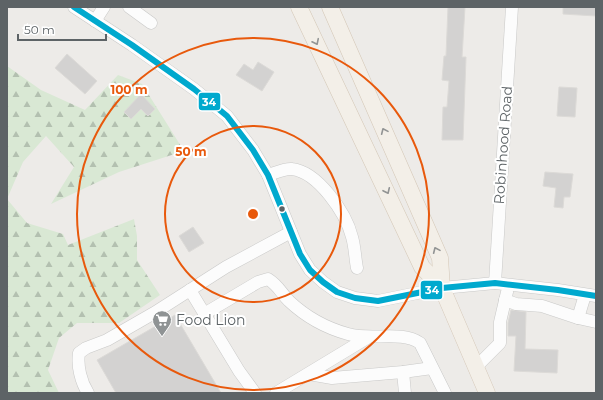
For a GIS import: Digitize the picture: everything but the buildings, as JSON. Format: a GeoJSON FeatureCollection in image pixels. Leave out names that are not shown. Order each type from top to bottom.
{"type":"FeatureCollection","features":[{"type":"Feature","properties":{"kind":"main road"},"geometry":{"type":"LineString","coordinates":[[299,7],[422,267],[442,288]]}},
{"type":"Feature","properties":{"kind":"main road"},"geometry":{"type":"LineString","coordinates":[[330,7],[440,258],[442,288],[487,393]]}},
{"type":"Feature","properties":{"kind":"street"},"geometry":{"type":"LineString","coordinates":[[74,7],[194,88],[227,116],[253,150],[268,175],[300,254],[310,270],[336,292],[355,298],[378,301],[442,288],[495,283],[591,296],[578,318]]}},
{"type":"Feature","properties":{"kind":"street"},"geometry":{"type":"LineString","coordinates":[[95,21],[104,7]]}},
{"type":"Feature","properties":{"kind":"street"},"geometry":{"type":"LineString","coordinates":[[129,7],[151,23]]}},
{"type":"Feature","properties":{"kind":"street","name":"Robinhood Road"},"geometry":{"type":"LineString","coordinates":[[495,283],[512,7]]}},
{"type":"Feature","properties":{"kind":"street"},"geometry":{"type":"LineString","coordinates":[[268,175],[290,168],[301,171],[314,180],[333,199],[346,219],[352,238],[357,268]]}},
{"type":"Feature","properties":{"kind":"street"},"geometry":{"type":"LineString","coordinates":[[88,393],[78,362],[79,353],[86,348],[107,340],[226,267],[291,232]]}},
{"type":"Feature","properties":{"kind":"street"},"geometry":{"type":"LineString","coordinates":[[204,314],[258,282],[268,279],[276,284],[298,309],[321,324],[348,334],[367,338],[413,338],[420,343],[445,393]]}},
{"type":"Feature","properties":{"kind":"street"},"geometry":{"type":"LineString","coordinates":[[476,367],[500,343],[500,322],[508,285]]}},
{"type":"Feature","properties":{"kind":"street"},"geometry":{"type":"LineString","coordinates":[[542,306],[546,289]]}},
{"type":"Feature","properties":{"kind":"street"},"geometry":{"type":"LineString","coordinates":[[190,290],[239,370],[255,393]]}},
{"type":"Feature","properties":{"kind":"street"},"geometry":{"type":"LineString","coordinates":[[505,300],[516,304],[542,306],[578,318],[596,322]]}},
{"type":"Feature","properties":{"kind":"street"},"geometry":{"type":"LineString","coordinates":[[276,393],[367,338]]}},
{"type":"Feature","properties":{"kind":"street"},"geometry":{"type":"LineString","coordinates":[[309,374],[332,378],[432,368]]}},
{"type":"Feature","properties":{"kind":"street"},"geometry":{"type":"LineString","coordinates":[[403,372],[405,393]]}},
{"type":"Feature","properties":{"kind":"green space"},"geometry":{"type":"Polygon","coordinates":[[[7,66],[41,90],[85,110],[118,75],[142,84],[184,151],[119,172],[51,204],[74,167],[46,136],[23,162],[7,199],[7,66]]]}},
{"type":"Feature","properties":{"kind":"green space"},"geometry":{"type":"Polygon","coordinates":[[[7,199],[27,223],[63,234],[68,245],[134,219],[137,236],[137,260],[160,295],[119,323],[77,323],[59,338],[48,370],[59,393],[7,393],[7,199]]]}},
{"type":"Feature","properties":{"kind":"transit line","name":"34"},"geometry":{"type":"LineString","coordinates":[[74,7],[132,45],[194,89],[227,116],[253,150],[268,175],[300,254],[310,270],[337,292],[355,298],[378,301],[442,288],[495,283],[596,296]]}},
{"type":"Feature","properties":{"kind":"place","name":"Food Lion"},"geometry":{"type":"Point","coordinates":[162,337]}}]}
